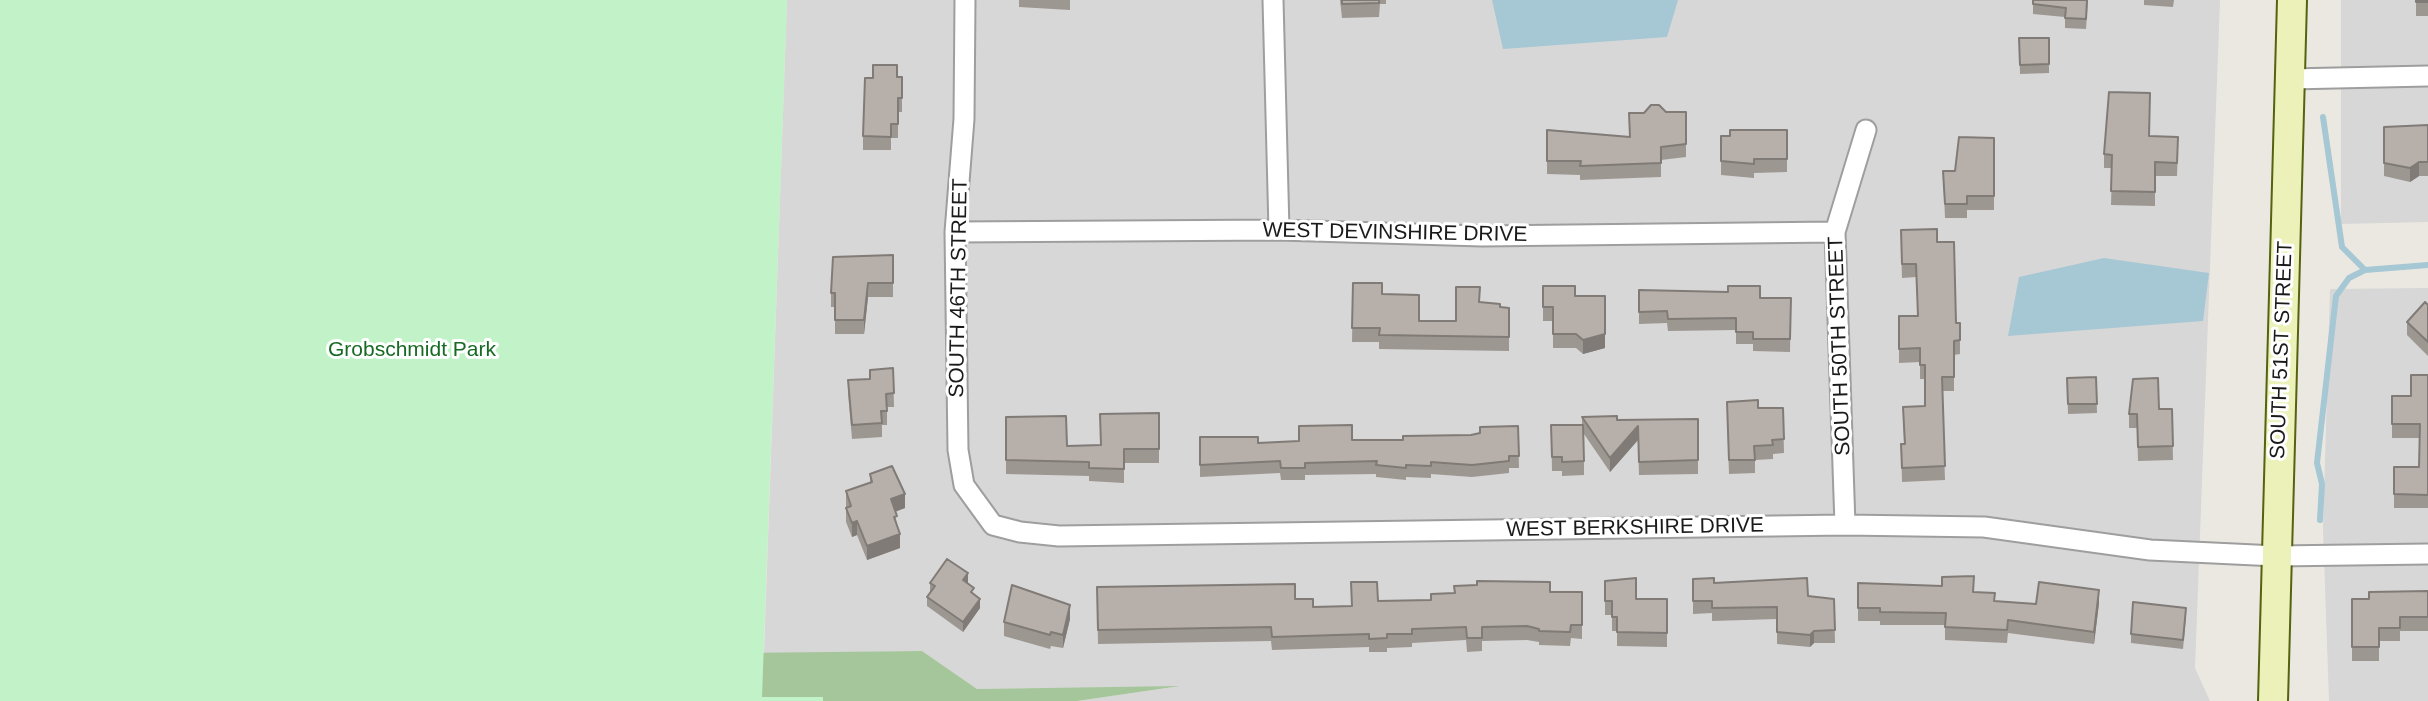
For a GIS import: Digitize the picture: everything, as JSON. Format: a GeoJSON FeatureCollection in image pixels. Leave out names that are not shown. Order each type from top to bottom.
{"type":"FeatureCollection","features":[{"type":"Feature","properties":{"kind":"street","name":"SOUTH 46TH STREET"},"geometry":{"type":"LineString","coordinates":[[965,0],[964,119],[956,232],[958,450],[964,485],[993,525]]}},
{"type":"Feature","properties":{"kind":"street"},"geometry":{"type":"LineString","coordinates":[[1273,0],[1279,230]]}},
{"type":"Feature","properties":{"kind":"street","name":"SOUTH 51ST STREET"},"geometry":{"type":"LineString","coordinates":[[2273,701],[2292,0]]}},
{"type":"Feature","properties":{"kind":"street"},"geometry":{"type":"LineString","coordinates":[[2290,79],[2428,76]]}},
{"type":"Feature","properties":{"kind":"street","name":"SOUTH 50TH STREET"},"geometry":{"type":"LineString","coordinates":[[1845,525],[1835,233],[1866,130]]}},
{"type":"Feature","properties":{"kind":"street","name":"WEST DEVINSHIRE DRIVE"},"geometry":{"type":"LineString","coordinates":[[956,232],[1279,230],[1482,236],[1835,233]]}},
{"type":"Feature","properties":{"kind":"street","name":"WEST BERKSHIRE DRIVE"},"geometry":{"type":"LineString","coordinates":[[993,525],[1020,532],[1059,536],[1845,525],[1984,527],[2150,550],[2276,556],[2428,554]]}},
{"type":"Feature","properties":{"kind":"shaded area"},"geometry":{"type":"Polygon","coordinates":[[[787,0],[2220,0],[2195,668],[2210,701],[1077,701],[1173,687],[977,689],[922,651],[764,654],[787,0]]]}},
{"type":"Feature","properties":{"kind":"shaded area"},"geometry":{"type":"Polygon","coordinates":[[[2341,0],[2428,0],[2428,222],[2341,224],[2341,0]]]}},
{"type":"Feature","properties":{"kind":"shaded area"},"geometry":{"type":"Polygon","coordinates":[[[2428,288],[2428,701],[2329,701],[2323,529],[2330,289],[2428,288]]]}},
{"type":"Feature","properties":{"kind":"green space","name":"Grobschmidt Park"},"geometry":{"type":"Polygon","coordinates":[[[0,0],[787,0],[762,697],[823,697],[823,701],[0,701],[0,0]]]}},
{"type":"Feature","properties":{"kind":"green space"},"geometry":{"type":"Polygon","coordinates":[[[922,651],[977,689],[1180,686],[1077,701],[0,701],[0,661],[922,651]]]}},
{"type":"Feature","properties":{"kind":"water"},"geometry":{"type":"Polygon","coordinates":[[[1492,0],[1678,0],[1667,37],[1503,49],[1492,0]]]}},
{"type":"Feature","properties":{"kind":"water"},"geometry":{"type":"Polygon","coordinates":[[[2104,258],[2209,273],[2203,321],[2008,336],[2019,277],[2104,258]]]}},
{"type":"Feature","properties":{"kind":"building"},"geometry":{"type":"Polygon","coordinates":[[[1342,0],[1379,0],[1379,3],[1342,4],[1342,0]]]}},
{"type":"Feature","properties":{"kind":"building"},"geometry":{"type":"Polygon","coordinates":[[[2033,0],[2087,0],[2086,19],[2065,18],[2066,8],[2033,4],[2033,0]]]}},
{"type":"Feature","properties":{"kind":"building"},"geometry":{"type":"Polygon","coordinates":[[[2019,38],[2049,38],[2049,64],[2020,65],[2019,38]]]}},
{"type":"Feature","properties":{"kind":"building"},"geometry":{"type":"Polygon","coordinates":[[[873,65],[897,65],[897,77],[902,77],[902,98],[898,98],[898,124],[891,124],[891,137],[863,136],[865,78],[873,78],[873,65]]]}},
{"type":"Feature","properties":{"kind":"building"},"geometry":{"type":"Polygon","coordinates":[[[2109,92],[2150,93],[2149,136],[2178,137],[2177,163],[2155,162],[2155,192],[2111,191],[2112,155],[2104,154],[2109,92]]]}},
{"type":"Feature","properties":{"kind":"building"},"geometry":{"type":"Polygon","coordinates":[[[1651,105],[1659,105],[1666,112],[1686,112],[1686,144],[1661,147],[1661,163],[1580,166],[1581,161],[1547,161],[1547,130],[1630,137],[1629,113],[1644,113],[1651,105]]]}},
{"type":"Feature","properties":{"kind":"building"},"geometry":{"type":"Polygon","coordinates":[[[2428,125],[2428,162],[2419,162],[2410,168],[2384,163],[2384,127],[2428,125]]]}},
{"type":"Feature","properties":{"kind":"building"},"geometry":{"type":"Polygon","coordinates":[[[1730,130],[1787,130],[1787,159],[1754,159],[1754,164],[1721,161],[1721,136],[1730,136],[1730,130]]]}},
{"type":"Feature","properties":{"kind":"building"},"geometry":{"type":"Polygon","coordinates":[[[1959,137],[1994,138],[1994,196],[1967,196],[1967,204],[1945,204],[1943,171],[1955,171],[1959,137]]]}},
{"type":"Feature","properties":{"kind":"building"},"geometry":{"type":"Polygon","coordinates":[[[1937,229],[1937,242],[1954,242],[1956,323],[1960,323],[1960,340],[1954,341],[1954,377],[1942,377],[1945,466],[1902,468],[1901,444],[1905,444],[1903,407],[1925,406],[1925,365],[1920,365],[1920,348],[1899,349],[1899,316],[1918,316],[1916,264],[1902,264],[1901,230],[1937,229]]]}},
{"type":"Feature","properties":{"kind":"building"},"geometry":{"type":"Polygon","coordinates":[[[893,255],[893,283],[868,283],[864,320],[835,320],[835,293],[831,293],[833,257],[893,255]]]}},
{"type":"Feature","properties":{"kind":"building"},"geometry":{"type":"Polygon","coordinates":[[[1353,283],[1382,283],[1382,294],[1419,295],[1419,321],[1456,321],[1456,287],[1480,287],[1479,302],[1500,304],[1500,307],[1509,308],[1509,337],[1379,335],[1380,328],[1352,328],[1353,283]]]}},
{"type":"Feature","properties":{"kind":"building"},"geometry":{"type":"Polygon","coordinates":[[[1543,286],[1575,286],[1575,296],[1605,296],[1605,334],[1583,340],[1576,334],[1553,334],[1553,307],[1543,307],[1543,286]]]}},
{"type":"Feature","properties":{"kind":"building"},"geometry":{"type":"Polygon","coordinates":[[[1728,286],[1760,286],[1760,298],[1791,298],[1790,339],[1753,339],[1753,332],[1736,332],[1736,318],[1668,319],[1667,311],[1639,312],[1639,290],[1728,292],[1728,286]]]}},
{"type":"Feature","properties":{"kind":"building"},"geometry":{"type":"Polygon","coordinates":[[[2425,302],[2428,305],[2428,342],[2407,322],[2425,302]]]}},
{"type":"Feature","properties":{"kind":"building"},"geometry":{"type":"Polygon","coordinates":[[[893,368],[894,393],[886,394],[887,411],[881,411],[882,423],[852,425],[848,380],[870,379],[870,370],[893,368]]]}},
{"type":"Feature","properties":{"kind":"building"},"geometry":{"type":"Polygon","coordinates":[[[2411,375],[2428,375],[2428,495],[2394,494],[2394,467],[2419,467],[2420,424],[2392,424],[2392,396],[2411,396],[2411,375]]]}},
{"type":"Feature","properties":{"kind":"building"},"geometry":{"type":"Polygon","coordinates":[[[2096,377],[2097,404],[2068,404],[2067,378],[2096,377]]]}},
{"type":"Feature","properties":{"kind":"building"},"geometry":{"type":"Polygon","coordinates":[[[2158,378],[2159,409],[2172,409],[2173,446],[2138,447],[2137,414],[2129,414],[2133,379],[2158,378]]]}},
{"type":"Feature","properties":{"kind":"building"},"geometry":{"type":"Polygon","coordinates":[[[1758,400],[1758,408],[1783,408],[1784,439],[1772,440],[1773,445],[1754,446],[1755,460],[1729,460],[1727,402],[1758,400]]]}},
{"type":"Feature","properties":{"kind":"building"},"geometry":{"type":"Polygon","coordinates":[[[1159,413],[1159,449],[1124,449],[1124,469],[1089,468],[1089,462],[1006,460],[1006,417],[1066,416],[1067,446],[1101,445],[1100,414],[1159,413]]]}},
{"type":"Feature","properties":{"kind":"building"},"geometry":{"type":"Polygon","coordinates":[[[1617,416],[1617,420],[1698,419],[1698,460],[1639,462],[1638,426],[1610,458],[1582,417],[1617,416]]]}},
{"type":"Feature","properties":{"kind":"building"},"geometry":{"type":"Polygon","coordinates":[[[1352,425],[1352,440],[1403,440],[1403,436],[1471,435],[1480,433],[1480,427],[1518,426],[1519,456],[1509,456],[1509,461],[1472,465],[1431,462],[1431,466],[1406,465],[1406,468],[1376,465],[1377,461],[1305,463],[1305,468],[1281,468],[1280,461],[1200,465],[1200,437],[1258,437],[1258,443],[1299,441],[1299,426],[1352,425]]]}},
{"type":"Feature","properties":{"kind":"building"},"geometry":{"type":"Polygon","coordinates":[[[1551,425],[1583,425],[1584,461],[1562,462],[1562,457],[1552,457],[1551,425]]]}},
{"type":"Feature","properties":{"kind":"building"},"geometry":{"type":"Polygon","coordinates":[[[892,466],[905,494],[891,499],[900,534],[867,546],[857,521],[852,523],[846,508],[851,506],[846,491],[872,482],[870,474],[892,466]]]}},
{"type":"Feature","properties":{"kind":"building"},"geometry":{"type":"Polygon","coordinates":[[[947,559],[968,573],[963,580],[974,588],[971,592],[980,599],[963,622],[927,597],[935,586],[930,583],[947,559]]]}},
{"type":"Feature","properties":{"kind":"building"},"geometry":{"type":"Polygon","coordinates":[[[1974,576],[1973,592],[1995,593],[1994,601],[2036,604],[2039,582],[2099,590],[2094,632],[2008,620],[2007,630],[1945,627],[1946,613],[1880,612],[1880,608],[1858,608],[1858,583],[1942,586],[1942,577],[1974,576]]]}},
{"type":"Feature","properties":{"kind":"building"},"geometry":{"type":"Polygon","coordinates":[[[1636,578],[1636,599],[1667,599],[1667,633],[1617,632],[1617,617],[1612,617],[1612,601],[1605,601],[1605,581],[1636,578]]]}},
{"type":"Feature","properties":{"kind":"building"},"geometry":{"type":"Polygon","coordinates":[[[1714,578],[1714,583],[1807,578],[1808,596],[1834,599],[1835,630],[1814,631],[1810,635],[1777,632],[1777,607],[1712,608],[1712,601],[1693,601],[1693,579],[1714,578]]]}},
{"type":"Feature","properties":{"kind":"building"},"geometry":{"type":"Polygon","coordinates":[[[1477,581],[1550,582],[1550,592],[1582,592],[1582,625],[1571,625],[1570,632],[1539,631],[1527,626],[1482,627],[1482,638],[1467,638],[1466,627],[1412,629],[1412,634],[1387,634],[1387,638],[1369,639],[1369,634],[1272,637],[1271,627],[1098,630],[1097,587],[1295,584],[1295,599],[1313,599],[1313,607],[1352,606],[1351,582],[1377,582],[1378,601],[1431,600],[1431,594],[1455,593],[1454,586],[1477,585],[1477,581]]]}},
{"type":"Feature","properties":{"kind":"building"},"geometry":{"type":"Polygon","coordinates":[[[1012,585],[1070,605],[1063,635],[1051,632],[1050,635],[1004,622],[1012,585]]]}},
{"type":"Feature","properties":{"kind":"building"},"geometry":{"type":"Polygon","coordinates":[[[2428,591],[2428,617],[2400,617],[2400,628],[2379,628],[2379,647],[2352,647],[2352,599],[2369,599],[2369,592],[2428,591]]]}},
{"type":"Feature","properties":{"kind":"building"},"geometry":{"type":"Polygon","coordinates":[[[2133,602],[2186,608],[2183,640],[2131,634],[2133,602]]]}},
{"type":"Feature","properties":{"kind":"waterway"},"geometry":{"type":"LineString","coordinates":[[2323,117],[2342,247],[2365,270]]}},
{"type":"Feature","properties":{"kind":"waterway"},"geometry":{"type":"LineString","coordinates":[[2320,520],[2322,484],[2317,463],[2336,296],[2349,278],[2365,270],[2428,265]]}}]}
